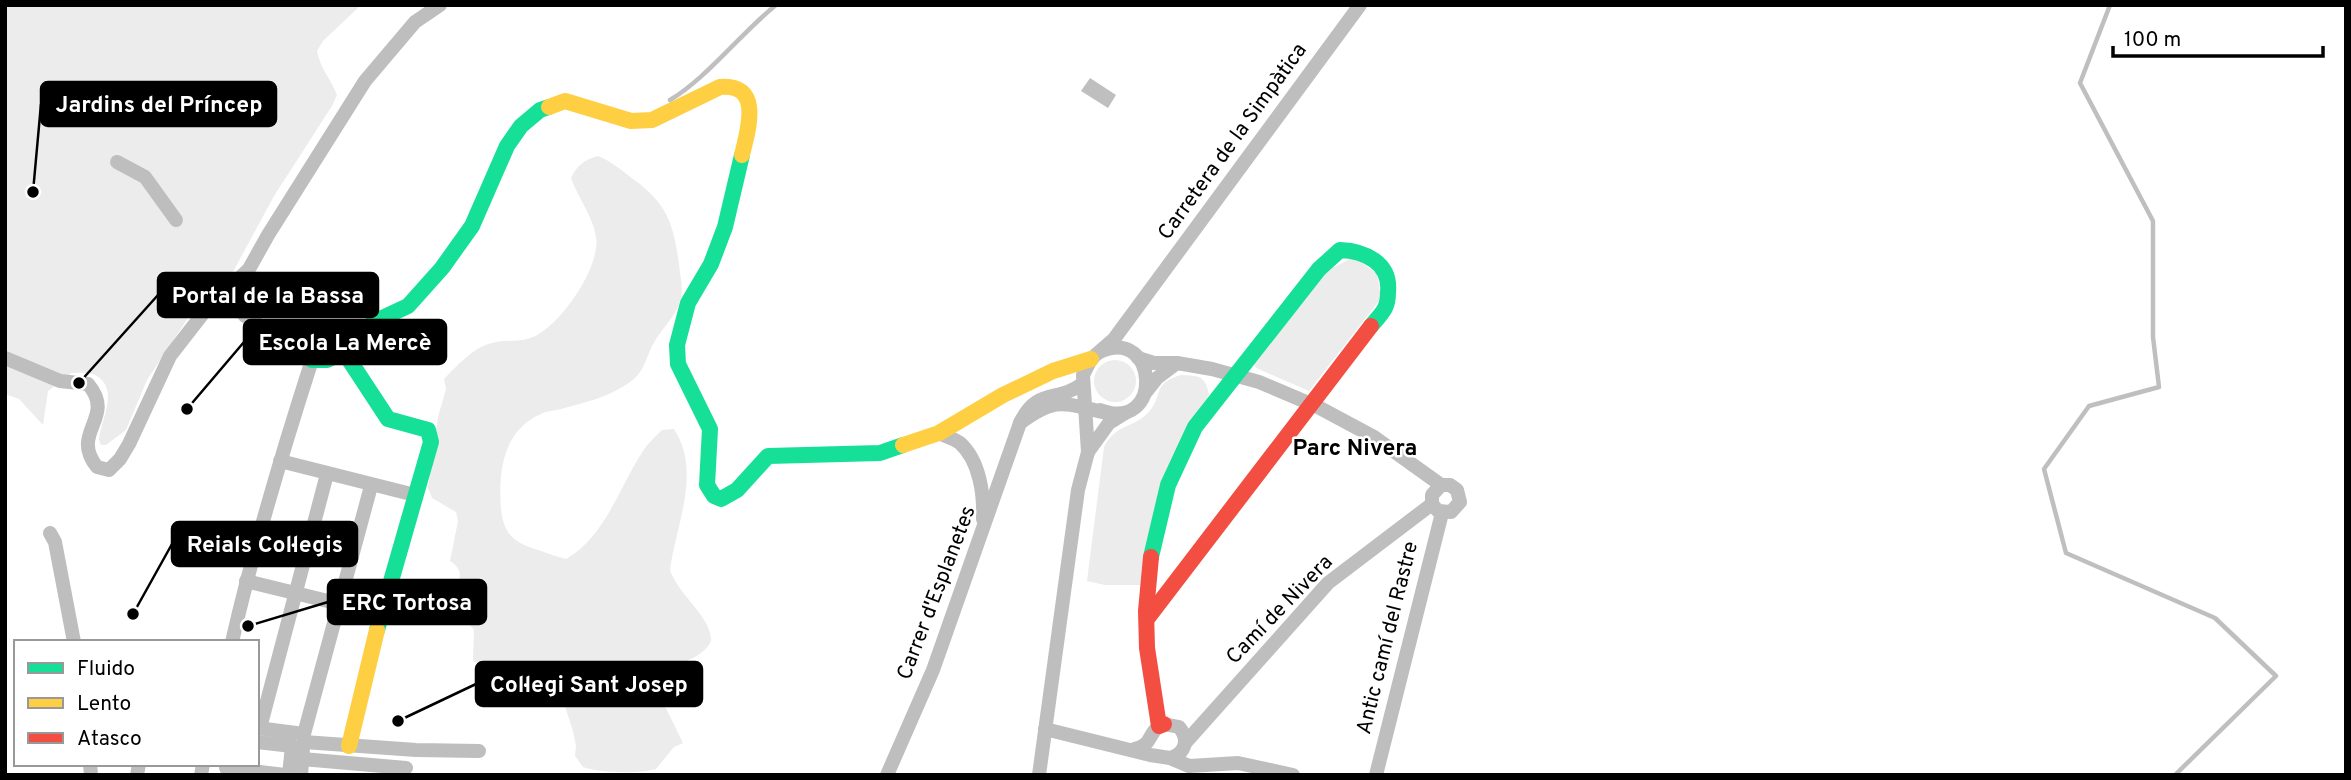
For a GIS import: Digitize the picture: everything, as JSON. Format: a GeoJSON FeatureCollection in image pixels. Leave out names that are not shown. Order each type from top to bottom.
{"type":"FeatureCollection","features":[{"type":"Feature","properties":{"kind":"street"},"geometry":{"type":"LineString","coordinates":[[5,358],[60,381],[88,384],[96,394],[99,405],[88,437],[88,456],[97,467],[109,470],[130,444],[170,356],[205,310],[250,269],[268,235],[365,81],[415,22],[440,5]]}},
{"type":"Feature","properties":{"kind":"street","name":"Carretera de la Simpàtica"},"geometry":{"type":"LineString","coordinates":[[1094,356],[1114,339],[1360,5]]}},
{"type":"Feature","properties":{"kind":"street"},"geometry":{"type":"LineString","coordinates":[[349,746],[381,614],[430,442],[428,430],[388,419],[344,352],[346,342],[378,320],[408,306],[442,268],[472,226],[507,146],[521,126],[540,110],[565,101],[640,122],[652,120],[720,87],[730,86],[746,97],[751,117],[725,227],[711,264],[688,303],[677,345],[678,364],[710,429],[707,485],[710,493],[717,499],[725,499],[735,494],[752,471],[768,456],[880,453],[939,433],[1003,395],[1053,371],[1114,348],[1154,363],[1177,363],[1259,382],[1312,405],[1374,437],[1441,485],[1454,486],[1460,497],[1455,509],[1437,508],[1432,495],[1441,485]]}},
{"type":"Feature","properties":{"kind":"street"},"geometry":{"type":"LineString","coordinates":[[117,162],[145,177],[176,220]]}},
{"type":"Feature","properties":{"kind":"street"},"geometry":{"type":"LineString","coordinates":[[1147,619],[1386,307],[1389,281],[1379,262],[1359,250],[1340,250],[1319,269],[1190,434],[1166,488],[1151,549],[1147,619],[1149,663],[1161,729],[1152,746],[1164,757]]}},
{"type":"Feature","properties":{"kind":"street"},"geometry":{"type":"LineString","coordinates":[[228,291],[245,316],[312,360],[327,360],[344,352]]}},
{"type":"Feature","properties":{"kind":"street","name":"Carretera de la Simpàtica"},"geometry":{"type":"LineString","coordinates":[[1135,356],[1131,325],[1139,304]]}},
{"type":"Feature","properties":{"kind":"street"},"geometry":{"type":"LineString","coordinates":[[1039,775],[1078,490],[1088,452],[1083,385],[1094,356]]}},
{"type":"Feature","properties":{"kind":"street"},"geometry":{"type":"LineString","coordinates":[[1135,356],[1147,375],[1145,394]]}},
{"type":"Feature","properties":{"kind":"street"},"geometry":{"type":"LineString","coordinates":[[232,640],[280,461],[312,360]]}},
{"type":"Feature","properties":{"kind":"street"},"geometry":{"type":"LineString","coordinates":[[1088,452],[1109,423],[1135,407],[1157,378],[1177,363]]}},
{"type":"Feature","properties":{"kind":"street"},"geometry":{"type":"LineString","coordinates":[[1053,371],[1076,375],[1092,405],[1107,413]]}},
{"type":"Feature","properties":{"kind":"street","name":"Carrer d'Esplanetes"},"geometry":{"type":"LineString","coordinates":[[887,775],[933,670],[1020,423],[1031,404],[1073,391],[1083,385]]}},
{"type":"Feature","properties":{"kind":"street"},"geometry":{"type":"LineString","coordinates":[[1020,423],[1041,408],[1052,404],[1064,403],[1117,414],[1128,411]]}},
{"type":"Feature","properties":{"kind":"street"},"geometry":{"type":"LineString","coordinates":[[939,433],[960,443],[972,460],[984,500],[982,535]]}},
{"type":"Feature","properties":{"kind":"street"},"geometry":{"type":"LineString","coordinates":[[280,461],[415,495]]}},
{"type":"Feature","properties":{"kind":"street"},"geometry":{"type":"LineString","coordinates":[[259,729],[327,474]]}},
{"type":"Feature","properties":{"kind":"street"},"geometry":{"type":"LineString","coordinates":[[301,775],[304,738],[372,486]]}},
{"type":"Feature","properties":{"kind":"street","name":"Camí de Nivera"},"geometry":{"type":"LineString","coordinates":[[1188,737],[1328,583],[1437,508]]}},
{"type":"Feature","properties":{"kind":"street","name":"Antic camí del Rastre"},"geometry":{"type":"LineString","coordinates":[[1376,775],[1437,508]]}},
{"type":"Feature","properties":{"kind":"street"},"geometry":{"type":"LineString","coordinates":[[50,533],[55,542],[74,640]]}},
{"type":"Feature","properties":{"kind":"street"},"geometry":{"type":"LineString","coordinates":[[246,582],[381,614]]}},
{"type":"Feature","properties":{"kind":"street"},"geometry":{"type":"LineString","coordinates":[[1132,750],[1144,746],[1161,729],[1179,727],[1188,737],[1194,757],[1214,766]]}},
{"type":"Feature","properties":{"kind":"street"},"geometry":{"type":"LineString","coordinates":[[1045,729],[1164,757],[1189,766],[1238,763],[1293,775]]}},
{"type":"Feature","properties":{"kind":"street"},"geometry":{"type":"LineString","coordinates":[[259,733],[349,746],[479,751]]}},
{"type":"Feature","properties":{"kind":"street"},"geometry":{"type":"LineString","coordinates":[[226,766],[287,775],[292,746],[259,733]]}},
{"type":"Feature","properties":{"kind":"street"},"geometry":{"type":"LineString","coordinates":[[1164,757],[1181,753],[1188,737]]}},
{"type":"Feature","properties":{"kind":"street"},"geometry":{"type":"LineString","coordinates":[[302,759],[406,768]]}},
{"type":"Feature","properties":{"kind":"shaded area"},"geometry":{"type":"Polygon","coordinates":[[[5,5],[361,5],[323,41],[317,51],[337,95],[332,106],[274,196],[234,270],[190,315],[147,380],[126,430],[106,445],[101,445],[99,440],[108,395],[102,380],[93,374],[71,373],[48,391],[43,425],[19,399],[5,394],[5,5]]]}},
{"type":"Feature","properties":{"kind":"shaded area"},"geometry":{"type":"Polygon","coordinates":[[[1090,78],[1116,95],[1108,108],[1081,91],[1090,78]]]}},
{"type":"Feature","properties":{"kind":"shaded area"},"geometry":{"type":"Polygon","coordinates":[[[598,156],[642,185],[666,213],[677,249],[682,287],[680,301],[635,378],[618,390],[598,398],[543,413],[518,430],[502,467],[501,509],[505,526],[513,538],[566,559],[591,538],[601,524],[647,445],[662,430],[674,429],[682,446],[687,480],[670,570],[706,623],[711,641],[701,653],[659,677],[661,698],[683,743],[674,747],[656,769],[639,772],[609,772],[583,767],[575,756],[573,731],[561,694],[546,686],[506,678],[473,661],[474,630],[458,610],[456,593],[460,576],[456,566],[450,561],[458,521],[456,512],[432,498],[428,488],[438,417],[446,389],[444,379],[467,356],[481,347],[496,342],[528,339],[544,331],[566,308],[585,279],[596,249],[596,237],[592,222],[571,178],[582,164],[598,156]]]}},
{"type":"Feature","properties":{"kind":"shaded area"},"geometry":{"type":"Polygon","coordinates":[[[1350,259],[1357,259],[1377,274],[1381,298],[1309,391],[1256,368],[1254,364],[1328,270],[1350,259]]]}},
{"type":"Feature","properties":{"kind":"shaded area"},"geometry":{"type":"Polygon","coordinates":[[[1115,360],[1130,366],[1136,381],[1130,396],[1115,402],[1100,396],[1094,381],[1100,366],[1115,360]]]}},
{"type":"Feature","properties":{"kind":"shaded area"},"geometry":{"type":"Polygon","coordinates":[[[1181,375],[1203,380],[1209,394],[1141,585],[1105,585],[1087,581],[1104,447],[1119,430],[1147,414],[1165,382],[1181,375]]]}},
{"type":"Feature","properties":{"kind":"waterway"},"geometry":{"type":"LineString","coordinates":[[670,100],[697,80],[776,5]]}},
{"type":"Feature","properties":{"kind":"waterway"},"geometry":{"type":"LineString","coordinates":[[2110,5],[2080,83],[2153,221],[2153,337],[2159,387],[2089,406],[2044,469],[2066,553],[2215,618],[2276,676],[2175,775]]}},
{"type":"Feature","properties":{"kind":"waterway"},"geometry":{"type":"LineString","coordinates":[[352,351],[386,327]]}},
{"type":"Feature","properties":{"kind":"traffic: fast"},"geometry":{"type":"LineString","coordinates":[[312,360],[327,360],[344,352],[346,342],[378,320],[408,306],[442,268],[472,226],[507,146],[521,126],[540,110],[549,107]]}},
{"type":"Feature","properties":{"kind":"traffic: fast"},"geometry":{"type":"LineString","coordinates":[[742,155],[725,227],[711,264],[688,303],[677,345],[678,364],[710,429],[707,485],[714,496],[721,499],[737,490],[768,456],[880,453],[903,445]]}},
{"type":"Feature","properties":{"kind":"traffic: fast"},"geometry":{"type":"LineString","coordinates":[[1151,557],[1168,485],[1195,427],[1319,269],[1340,250],[1367,256],[1381,266],[1385,273],[1388,282],[1386,305],[1371,326]]}},
{"type":"Feature","properties":{"kind":"traffic: fast"},"geometry":{"type":"LineString","coordinates":[[344,352],[388,419],[428,430],[431,442],[377,630]]}},
{"type":"Feature","properties":{"kind":"traffic: slow"},"geometry":{"type":"LineString","coordinates":[[549,107],[565,101],[631,121],[652,120],[720,87],[734,88],[742,92],[749,110],[742,155]]}},
{"type":"Feature","properties":{"kind":"traffic: slow"},"geometry":{"type":"LineString","coordinates":[[903,445],[939,433],[1003,395],[1053,371],[1091,359]]}},
{"type":"Feature","properties":{"kind":"traffic: slow"},"geometry":{"type":"LineString","coordinates":[[349,746],[377,630]]}},
{"type":"Feature","properties":{"kind":"traffic: jam"},"geometry":{"type":"LineString","coordinates":[[1147,619],[1371,326]]}},
{"type":"Feature","properties":{"kind":"traffic: jam"},"geometry":{"type":"LineString","coordinates":[[1151,557],[1146,611],[1147,648],[1159,726],[1164,724]]}},
{"type":"Feature","properties":{"kind":"place","name":"Jardins del Príncep"},"geometry":{"type":"Point","coordinates":[33,192]}},
{"type":"Feature","properties":{"kind":"place","name":"Portal de la Bassa"},"geometry":{"type":"Point","coordinates":[79,383]}},
{"type":"Feature","properties":{"kind":"place","name":"Escola La Mercè"},"geometry":{"type":"Point","coordinates":[187,409]}},
{"type":"Feature","properties":{"kind":"place","name":"Reials Col·legis"},"geometry":{"type":"Point","coordinates":[133,614]}},
{"type":"Feature","properties":{"kind":"place","name":"ERC Tortosa"},"geometry":{"type":"Point","coordinates":[248,626]}},
{"type":"Feature","properties":{"kind":"place","name":"Col·legi Sant Josep"},"geometry":{"type":"Point","coordinates":[398,721]}},
{"type":"Feature","properties":{"kind":"district","name":"Parc Nivera"},"geometry":{"type":"Point","coordinates":[1355,449]}}]}
